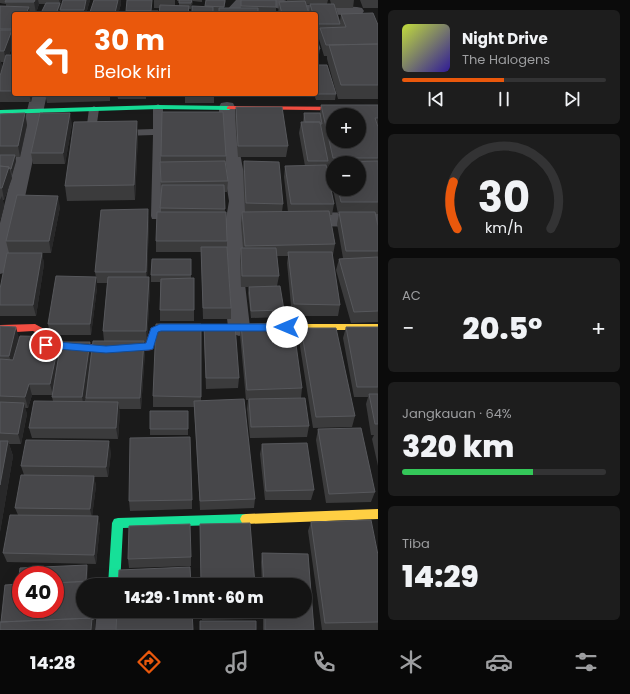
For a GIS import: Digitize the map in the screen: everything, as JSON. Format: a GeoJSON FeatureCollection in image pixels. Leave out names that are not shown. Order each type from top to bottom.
{"type":"FeatureCollection","features":[{"type":"Feature","properties":{"kind":"street"},"geometry":{"type":"LineString","coordinates":[[232,12],[242,2],[253,1],[279,3],[296,8],[355,6],[360,15],[371,19]]}},
{"type":"Feature","properties":{"kind":"street"},"geometry":{"type":"LineString","coordinates":[[0,267],[37,103]]}},
{"type":"Feature","properties":{"kind":"street"},"geometry":{"type":"LineString","coordinates":[[0,112],[37,103],[94,109],[158,107],[378,109]]}},
{"type":"Feature","properties":{"kind":"street"},"geometry":{"type":"LineString","coordinates":[[227,107],[228,137],[243,219],[236,241],[234,284],[239,327]]}},
{"type":"Feature","properties":{"kind":"street"},"geometry":{"type":"LineString","coordinates":[[282,219],[378,220]]}},
{"type":"Feature","properties":{"kind":"street"},"geometry":{"type":"LineString","coordinates":[[0,328],[35,327],[41,331],[44,344],[46,345],[106,349],[149,347],[154,330],[160,328],[378,327]]}},
{"type":"Feature","properties":{"kind":"street"},"geometry":{"type":"LineString","coordinates":[[114,578],[118,523],[378,514]]}},
{"type":"Feature","properties":{"kind":"street"},"geometry":{"type":"LineString","coordinates":[[110,630],[111,618]]}},
{"type":"Feature","properties":{"kind":"lane"},"geometry":{"type":"LineString","coordinates":[[156,216],[158,107]]}},
{"type":"Feature","properties":{"kind":"lane"},"geometry":{"type":"LineString","coordinates":[[94,109],[91,132],[158,132]]}},
{"type":"Feature","properties":{"kind":"building"},"geometry":{"type":"Polygon","coordinates":[[[6,0],[35,0],[34,2],[5,2],[6,0]]]}},
{"type":"Feature","properties":{"kind":"building"},"geometry":{"type":"Polygon","coordinates":[[[63,0],[86,0],[84,10],[60,10],[63,0]]]}},
{"type":"Feature","properties":{"kind":"building"},"geometry":{"type":"Polygon","coordinates":[[[94,0],[118,0],[115,12],[90,12],[94,0]]]}},
{"type":"Feature","properties":{"kind":"building"},"geometry":{"type":"Polygon","coordinates":[[[127,0],[152,0],[151,11],[126,11],[127,0]]]}},
{"type":"Feature","properties":{"kind":"building"},"geometry":{"type":"Polygon","coordinates":[[[179,0],[192,0],[191,3],[179,3],[179,0]]]}},
{"type":"Feature","properties":{"kind":"building"},"geometry":{"type":"Polygon","coordinates":[[[206,0],[225,0],[224,7],[205,6],[206,0]]]}},
{"type":"Feature","properties":{"kind":"building"},"geometry":{"type":"Polygon","coordinates":[[[241,0],[276,0],[276,7],[241,6],[241,0]]]}},
{"type":"Feature","properties":{"kind":"building"},"geometry":{"type":"Polygon","coordinates":[[[305,1],[308,12],[282,12],[279,2],[305,1]]]}},
{"type":"Feature","properties":{"kind":"building"},"geometry":{"type":"Polygon","coordinates":[[[46,3],[60,3],[57,12],[42,12],[46,3]]]}},
{"type":"Feature","properties":{"kind":"building"},"geometry":{"type":"Polygon","coordinates":[[[310,4],[334,4],[340,24],[318,24],[318,12],[312,12],[310,4]]]}},
{"type":"Feature","properties":{"kind":"building"},"geometry":{"type":"Polygon","coordinates":[[[160,5],[189,6],[188,12],[159,12],[160,5]]]}},
{"type":"Feature","properties":{"kind":"building"},"geometry":{"type":"Polygon","coordinates":[[[0,6],[29,7],[27,12],[12,12],[12,29],[0,29],[0,6]]]}},
{"type":"Feature","properties":{"kind":"building"},"geometry":{"type":"Polygon","coordinates":[[[192,6],[213,7],[213,12],[192,12],[192,6]]]}},
{"type":"Feature","properties":{"kind":"building"},"geometry":{"type":"Polygon","coordinates":[[[219,8],[258,8],[258,12],[219,12],[219,8]]]}},
{"type":"Feature","properties":{"kind":"building"},"geometry":{"type":"Polygon","coordinates":[[[126,11],[158,11],[158,12],[126,11]]]}},
{"type":"Feature","properties":{"kind":"building"},"geometry":{"type":"Polygon","coordinates":[[[373,13],[378,25],[378,44],[326,45],[320,28],[346,27],[341,14],[373,13]]]}},
{"type":"Feature","properties":{"kind":"building"},"geometry":{"type":"Polygon","coordinates":[[[0,30],[12,30],[4,51],[0,51],[0,30]]]}},
{"type":"Feature","properties":{"kind":"building"},"geometry":{"type":"Polygon","coordinates":[[[378,44],[378,85],[341,85],[329,45],[378,44]]]}},
{"type":"Feature","properties":{"kind":"building"},"geometry":{"type":"Polygon","coordinates":[[[6,55],[12,55],[12,91],[0,91],[0,76],[6,55]]]}},
{"type":"Feature","properties":{"kind":"building"},"geometry":{"type":"Polygon","coordinates":[[[318,65],[327,65],[336,94],[318,94],[318,65]]]}},
{"type":"Feature","properties":{"kind":"building"},"geometry":{"type":"Polygon","coordinates":[[[321,105],[378,105],[378,118],[375,118],[378,127],[378,158],[366,158],[366,156],[333,156],[331,148],[366,148],[366,108],[326,108],[326,127],[321,105]]]}},
{"type":"Feature","properties":{"kind":"building"},"geometry":{"type":"Polygon","coordinates":[[[236,107],[282,107],[288,146],[238,146],[236,107]]]}},
{"type":"Feature","properties":{"kind":"building"},"geometry":{"type":"Polygon","coordinates":[[[162,112],[223,112],[226,156],[161,156],[162,112]]]}},
{"type":"Feature","properties":{"kind":"building"},"geometry":{"type":"Polygon","coordinates":[[[25,113],[18,146],[0,146],[0,114],[25,113]]]}},
{"type":"Feature","properties":{"kind":"building"},"geometry":{"type":"Polygon","coordinates":[[[40,113],[70,113],[63,153],[31,153],[40,113]]]}},
{"type":"Feature","properties":{"kind":"building"},"geometry":{"type":"Polygon","coordinates":[[[304,113],[320,113],[322,124],[320,124],[320,122],[305,122],[304,113]]]}},
{"type":"Feature","properties":{"kind":"building"},"geometry":{"type":"Polygon","coordinates":[[[137,121],[134,185],[65,186],[74,122],[137,121]]]}},
{"type":"Feature","properties":{"kind":"building"},"geometry":{"type":"Polygon","coordinates":[[[301,122],[320,122],[327,156],[326,161],[308,161],[301,122]]]}},
{"type":"Feature","properties":{"kind":"building"},"geometry":{"type":"Polygon","coordinates":[[[0,155],[15,155],[11,169],[9,167],[0,166],[0,155]]]}},
{"type":"Feature","properties":{"kind":"building"},"geometry":{"type":"Polygon","coordinates":[[[225,161],[228,181],[161,182],[160,162],[225,161]]]}},
{"type":"Feature","properties":{"kind":"building"},"geometry":{"type":"Polygon","coordinates":[[[244,161],[279,162],[283,204],[246,203],[244,161]]]}},
{"type":"Feature","properties":{"kind":"building"},"geometry":{"type":"Polygon","coordinates":[[[366,161],[378,161],[378,202],[341,202],[340,196],[366,196],[366,161]]]}},
{"type":"Feature","properties":{"kind":"building"},"geometry":{"type":"Polygon","coordinates":[[[326,165],[326,196],[332,196],[334,204],[291,204],[285,166],[326,165]]]}},
{"type":"Feature","properties":{"kind":"building"},"geometry":{"type":"Polygon","coordinates":[[[0,166],[9,167],[2,188],[0,188],[0,166]]]}},
{"type":"Feature","properties":{"kind":"building"},"geometry":{"type":"Polygon","coordinates":[[[162,185],[224,185],[225,209],[160,208],[162,185]]]}},
{"type":"Feature","properties":{"kind":"building"},"geometry":{"type":"Polygon","coordinates":[[[17,195],[58,196],[49,241],[6,241],[17,195]]]}},
{"type":"Feature","properties":{"kind":"building"},"geometry":{"type":"Polygon","coordinates":[[[148,209],[146,272],[95,272],[101,210],[148,209]]]}},
{"type":"Feature","properties":{"kind":"building"},"geometry":{"type":"Polygon","coordinates":[[[329,211],[335,244],[245,246],[242,212],[329,211]]]}},
{"type":"Feature","properties":{"kind":"building"},"geometry":{"type":"Polygon","coordinates":[[[157,212],[226,212],[227,241],[156,241],[157,212]]]}},
{"type":"Feature","properties":{"kind":"building"},"geometry":{"type":"Polygon","coordinates":[[[339,212],[375,212],[378,226],[378,251],[346,251],[339,212]]]}},
{"type":"Feature","properties":{"kind":"building"},"geometry":{"type":"Polygon","coordinates":[[[201,247],[227,247],[231,308],[203,308],[201,247]]]}},
{"type":"Feature","properties":{"kind":"building"},"geometry":{"type":"Polygon","coordinates":[[[241,248],[276,248],[279,276],[242,276],[241,248]]]}},
{"type":"Feature","properties":{"kind":"building"},"geometry":{"type":"Polygon","coordinates":[[[288,252],[332,252],[340,305],[294,304],[288,252]]]}},
{"type":"Feature","properties":{"kind":"building"},"geometry":{"type":"Polygon","coordinates":[[[7,253],[42,253],[33,305],[0,305],[0,289],[7,253]]]}},
{"type":"Feature","properties":{"kind":"building"},"geometry":{"type":"Polygon","coordinates":[[[378,257],[378,311],[354,312],[339,259],[378,257]]]}},
{"type":"Feature","properties":{"kind":"building"},"geometry":{"type":"Polygon","coordinates":[[[152,259],[191,259],[191,275],[151,275],[152,259]]]}},
{"type":"Feature","properties":{"kind":"building"},"geometry":{"type":"Polygon","coordinates":[[[56,276],[96,277],[90,324],[48,324],[56,276]]]}},
{"type":"Feature","properties":{"kind":"building"},"geometry":{"type":"Polygon","coordinates":[[[108,277],[149,277],[146,331],[103,331],[108,277]]]}},
{"type":"Feature","properties":{"kind":"building"},"geometry":{"type":"Polygon","coordinates":[[[194,278],[194,310],[160,310],[161,279],[194,278]]]}},
{"type":"Feature","properties":{"kind":"building"},"geometry":{"type":"Polygon","coordinates":[[[280,286],[284,310],[251,311],[249,287],[280,286]]]}},
{"type":"Feature","properties":{"kind":"building"},"geometry":{"type":"Polygon","coordinates":[[[293,323],[302,388],[247,390],[241,324],[293,323]]]}},
{"type":"Feature","properties":{"kind":"building"},"geometry":{"type":"Polygon","coordinates":[[[156,324],[201,324],[201,397],[153,396],[156,324]]]}},
{"type":"Feature","properties":{"kind":"building"},"geometry":{"type":"Polygon","coordinates":[[[204,325],[235,325],[239,378],[206,378],[204,325]]]}},
{"type":"Feature","properties":{"kind":"building"},"geometry":{"type":"Polygon","coordinates":[[[0,326],[16,327],[9,356],[0,356],[0,326]]]}},
{"type":"Feature","properties":{"kind":"building"},"geometry":{"type":"Polygon","coordinates":[[[346,327],[378,327],[378,387],[357,387],[346,327]]]}},
{"type":"Feature","properties":{"kind":"building"},"geometry":{"type":"Polygon","coordinates":[[[301,328],[336,328],[355,416],[316,417],[301,328]]]}},
{"type":"Feature","properties":{"kind":"building"},"geometry":{"type":"Polygon","coordinates":[[[20,336],[60,337],[50,384],[29,384],[25,397],[0,396],[0,359],[13,360],[20,336]]]}},
{"type":"Feature","properties":{"kind":"building"},"geometry":{"type":"Polygon","coordinates":[[[93,341],[144,341],[140,398],[86,398],[93,341]]]}},
{"type":"Feature","properties":{"kind":"building"},"geometry":{"type":"Polygon","coordinates":[[[61,342],[90,342],[82,397],[52,397],[61,342]]]}},
{"type":"Feature","properties":{"kind":"building"},"geometry":{"type":"Polygon","coordinates":[[[369,394],[378,394],[378,424],[375,424],[369,394]]]}},
{"type":"Feature","properties":{"kind":"building"},"geometry":{"type":"Polygon","coordinates":[[[305,398],[309,426],[251,427],[249,399],[305,398]]]}},
{"type":"Feature","properties":{"kind":"building"},"geometry":{"type":"Polygon","coordinates":[[[244,399],[255,499],[200,501],[194,401],[244,399]]]}},
{"type":"Feature","properties":{"kind":"building"},"geometry":{"type":"Polygon","coordinates":[[[34,401],[118,402],[116,428],[29,428],[34,401]]]}},
{"type":"Feature","properties":{"kind":"building"},"geometry":{"type":"Polygon","coordinates":[[[0,402],[24,403],[18,434],[0,433],[0,402]]]}},
{"type":"Feature","properties":{"kind":"building"},"geometry":{"type":"Polygon","coordinates":[[[150,411],[188,411],[188,429],[150,429],[150,411]]]}},
{"type":"Feature","properties":{"kind":"building"},"geometry":{"type":"Polygon","coordinates":[[[361,428],[375,492],[329,494],[318,429],[361,428]]]}},
{"type":"Feature","properties":{"kind":"building"},"geometry":{"type":"Polygon","coordinates":[[[190,437],[192,500],[129,501],[130,438],[190,437]]]}},
{"type":"Feature","properties":{"kind":"building"},"geometry":{"type":"Polygon","coordinates":[[[26,440],[109,441],[106,467],[21,466],[26,440]]]}},
{"type":"Feature","properties":{"kind":"building"},"geometry":{"type":"Polygon","coordinates":[[[0,441],[8,441],[0,485],[0,441]]]}},
{"type":"Feature","properties":{"kind":"building"},"geometry":{"type":"Polygon","coordinates":[[[307,443],[314,490],[266,491],[262,444],[307,443]]]}},
{"type":"Feature","properties":{"kind":"building"},"geometry":{"type":"Polygon","coordinates":[[[21,475],[94,476],[90,509],[15,508],[21,475]]]}},
{"type":"Feature","properties":{"kind":"building"},"geometry":{"type":"Polygon","coordinates":[[[10,515],[98,516],[94,555],[3,553],[10,515]]]}},
{"type":"Feature","properties":{"kind":"building"},"geometry":{"type":"Polygon","coordinates":[[[371,520],[378,555],[378,622],[325,623],[311,522],[371,520]]]}},
{"type":"Feature","properties":{"kind":"building"},"geometry":{"type":"Polygon","coordinates":[[[250,523],[254,578],[201,578],[200,524],[250,523]]]}},
{"type":"Feature","properties":{"kind":"building"},"geometry":{"type":"Polygon","coordinates":[[[190,524],[191,557],[128,559],[129,526],[190,524]]]}},
{"type":"Feature","properties":{"kind":"building"},"geometry":{"type":"Polygon","coordinates":[[[262,553],[308,554],[310,578],[264,578],[262,553]]]}},
{"type":"Feature","properties":{"kind":"building"},"geometry":{"type":"Polygon","coordinates":[[[87,565],[86,578],[76,578],[76,582],[64,582],[64,566],[87,565]]]}},
{"type":"Feature","properties":{"kind":"building"},"geometry":{"type":"Polygon","coordinates":[[[190,567],[191,578],[118,578],[119,570],[190,567]]]}},
{"type":"Feature","properties":{"kind":"building"},"geometry":{"type":"Polygon","coordinates":[[[76,582],[76,618],[92,618],[1,622],[5,585],[12,585],[12,618],[64,618],[64,583],[76,582]]]}},
{"type":"Feature","properties":{"kind":"building"},"geometry":{"type":"Polygon","coordinates":[[[312,605],[314,630],[265,630],[265,618],[312,618],[312,605]]]}},
{"type":"Feature","properties":{"kind":"building"},"geometry":{"type":"Polygon","coordinates":[[[92,618],[91,630],[0,630],[0,622],[92,618]]]}},
{"type":"Feature","properties":{"kind":"building"},"geometry":{"type":"Polygon","coordinates":[[[117,618],[192,618],[193,630],[116,630],[117,618]]]}},
{"type":"Feature","properties":{"kind":"building"},"geometry":{"type":"Polygon","coordinates":[[[200,621],[256,621],[256,630],[200,630],[200,621]]]}},
{"type":"Feature","properties":{"kind":"traffic: fast"},"geometry":{"type":"LineString","coordinates":[[0,112],[158,107],[229,108]]}},
{"type":"Feature","properties":{"kind":"traffic: fast"},"geometry":{"type":"LineString","coordinates":[[114,578],[118,523],[246,519]]}},
{"type":"Feature","properties":{"kind":"traffic: slow"},"geometry":{"type":"LineString","coordinates":[[244,327],[378,327]]}},
{"type":"Feature","properties":{"kind":"traffic: slow"},"geometry":{"type":"LineString","coordinates":[[246,519],[378,514]]}},
{"type":"Feature","properties":{"kind":"traffic: jam"},"geometry":{"type":"LineString","coordinates":[[229,108],[378,109]]}},
{"type":"Feature","properties":{"kind":"traffic: jam"},"geometry":{"type":"LineString","coordinates":[[0,329],[35,327],[41,331],[44,344],[46,345],[106,349],[149,347],[154,330],[160,327],[244,327]]}},
{"type":"Feature","properties":{"kind":"route"},"geometry":{"type":"LineString","coordinates":[[46,345],[106,349],[149,347],[154,330],[160,328],[287,327]]}}]}
